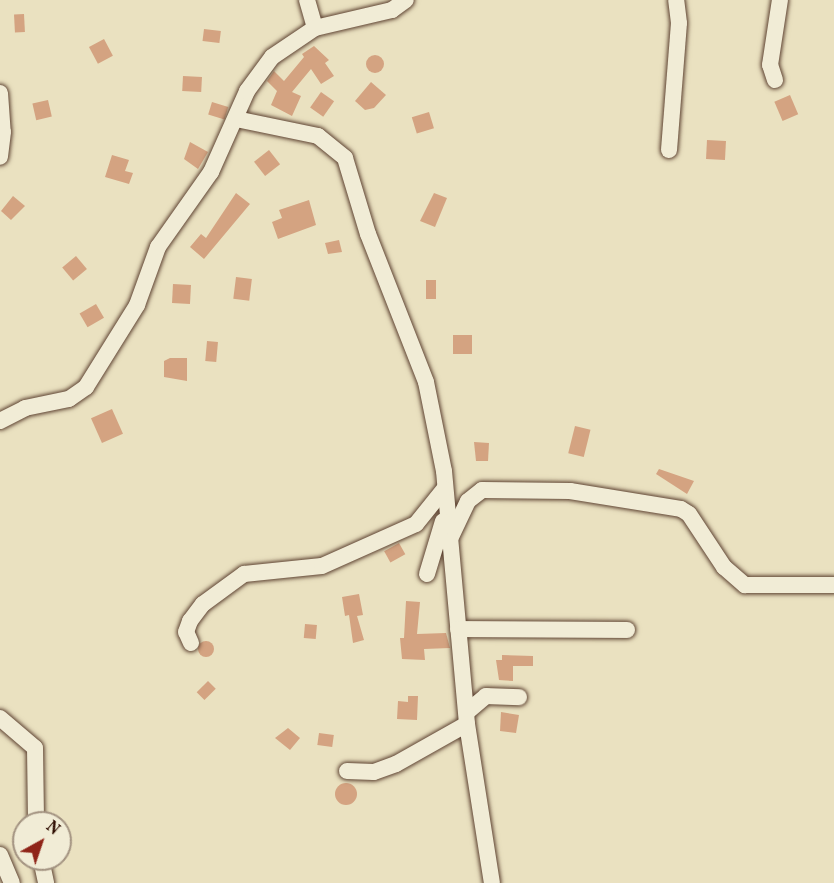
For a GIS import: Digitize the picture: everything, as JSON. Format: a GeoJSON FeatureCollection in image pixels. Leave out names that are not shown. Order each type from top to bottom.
{"type":"FeatureCollection","features":[{"type":"Feature","properties":{"kind":"street"},"geometry":{"type":"LineString","coordinates":[[307,0],[315,28]]}},
{"type":"Feature","properties":{"kind":"street"},"geometry":{"type":"LineString","coordinates":[[0,421],[25,408],[69,399],[86,387],[137,305],[158,247],[211,172],[247,90],[266,63],[284,46],[315,28],[392,10],[406,0]]}},
{"type":"Feature","properties":{"kind":"street"},"geometry":{"type":"LineString","coordinates":[[669,150],[679,23],[676,0]]}},
{"type":"Feature","properties":{"kind":"street"},"geometry":{"type":"LineString","coordinates":[[775,80],[770,65],[780,0]]}},
{"type":"Feature","properties":{"kind":"street"},"geometry":{"type":"LineString","coordinates":[[0,93],[3,132],[0,157]]}},
{"type":"Feature","properties":{"kind":"street"},"geometry":{"type":"LineString","coordinates":[[236,119],[318,136],[345,158],[368,234],[426,382],[444,489],[467,718],[492,883]]}},
{"type":"Feature","properties":{"kind":"street"},"geometry":{"type":"LineString","coordinates":[[191,643],[186,632],[196,612],[244,573],[321,566],[416,524],[444,489]]}},
{"type":"Feature","properties":{"kind":"street"},"geometry":{"type":"LineString","coordinates":[[449,541],[468,501],[482,490],[570,491],[681,509],[689,514],[724,567],[745,585],[834,585]]}},
{"type":"Feature","properties":{"kind":"street"},"geometry":{"type":"LineString","coordinates":[[427,574],[446,514]]}},
{"type":"Feature","properties":{"kind":"street"},"geometry":{"type":"LineString","coordinates":[[458,629],[627,630]]}},
{"type":"Feature","properties":{"kind":"street"},"geometry":{"type":"LineString","coordinates":[[347,771],[374,772],[396,764],[467,718],[486,696],[519,697]]}},
{"type":"Feature","properties":{"kind":"street"},"geometry":{"type":"LineString","coordinates":[[0,718],[34,748],[36,811]]}},
{"type":"Feature","properties":{"kind":"street"},"geometry":{"type":"LineString","coordinates":[[0,855],[12,883]]}},
{"type":"Feature","properties":{"kind":"building"},"geometry":{"type":"Polygon","coordinates":[[[24,14],[25,32],[15,32],[14,15],[24,14]]]}},
{"type":"Feature","properties":{"kind":"building"},"geometry":{"type":"Polygon","coordinates":[[[204,29],[221,31],[219,43],[203,41],[204,29]]]}},
{"type":"Feature","properties":{"kind":"building"},"geometry":{"type":"Polygon","coordinates":[[[104,39],[113,56],[98,64],[89,47],[104,39]]]}},
{"type":"Feature","properties":{"kind":"building"},"geometry":{"type":"Polygon","coordinates":[[[314,46],[329,60],[325,63],[334,76],[321,84],[311,69],[292,92],[301,96],[292,116],[271,105],[277,91],[267,81],[274,71],[284,81],[304,57],[302,54],[314,46]]]}},
{"type":"Feature","properties":{"kind":"building"},"geometry":{"type":"Polygon","coordinates":[[[375,55],[381,58],[384,64],[381,70],[375,73],[369,70],[366,64],[369,58],[375,55]]]}},
{"type":"Feature","properties":{"kind":"building"},"geometry":{"type":"Polygon","coordinates":[[[183,76],[202,77],[201,92],[182,91],[183,76]]]}},
{"type":"Feature","properties":{"kind":"building"},"geometry":{"type":"Polygon","coordinates":[[[371,82],[386,95],[374,108],[365,110],[355,101],[371,82]]]}},
{"type":"Feature","properties":{"kind":"building"},"geometry":{"type":"Polygon","coordinates":[[[321,92],[334,101],[323,117],[310,108],[321,92]]]}},
{"type":"Feature","properties":{"kind":"building"},"geometry":{"type":"Polygon","coordinates":[[[790,95],[798,114],[783,121],[774,102],[790,95]]]}},
{"type":"Feature","properties":{"kind":"building"},"geometry":{"type":"Polygon","coordinates":[[[48,100],[52,117],[36,120],[32,104],[48,100]]]}},
{"type":"Feature","properties":{"kind":"building"},"geometry":{"type":"Polygon","coordinates":[[[212,102],[228,107],[224,119],[208,114],[212,102]]]}},
{"type":"Feature","properties":{"kind":"building"},"geometry":{"type":"Polygon","coordinates":[[[429,112],[434,128],[417,134],[412,117],[429,112]]]}},
{"type":"Feature","properties":{"kind":"building"},"geometry":{"type":"Polygon","coordinates":[[[707,140],[726,141],[725,160],[706,159],[707,140]]]}},
{"type":"Feature","properties":{"kind":"building"},"geometry":{"type":"Polygon","coordinates":[[[190,142],[208,152],[198,169],[184,159],[190,142]]]}},
{"type":"Feature","properties":{"kind":"building"},"geometry":{"type":"Polygon","coordinates":[[[269,150],[280,164],[265,176],[254,162],[269,150]]]}},
{"type":"Feature","properties":{"kind":"building"},"geometry":{"type":"Polygon","coordinates":[[[112,155],[129,160],[125,171],[133,173],[129,184],[105,177],[112,155]]]}},
{"type":"Feature","properties":{"kind":"building"},"geometry":{"type":"Polygon","coordinates":[[[236,193],[250,204],[204,259],[190,247],[201,234],[206,238],[236,193]]]}},
{"type":"Feature","properties":{"kind":"building"},"geometry":{"type":"Polygon","coordinates":[[[434,193],[447,198],[435,227],[420,221],[434,193]]]}},
{"type":"Feature","properties":{"kind":"building"},"geometry":{"type":"Polygon","coordinates":[[[13,196],[25,206],[11,220],[1,211],[13,196]]]}},
{"type":"Feature","properties":{"kind":"building"},"geometry":{"type":"Polygon","coordinates":[[[309,200],[316,225],[278,239],[272,222],[282,218],[279,210],[309,200]]]}},
{"type":"Feature","properties":{"kind":"building"},"geometry":{"type":"Polygon","coordinates":[[[339,240],[342,252],[328,254],[325,243],[339,240]]]}},
{"type":"Feature","properties":{"kind":"building"},"geometry":{"type":"Polygon","coordinates":[[[76,256],[87,269],[73,281],[62,268],[76,256]]]}},
{"type":"Feature","properties":{"kind":"building"},"geometry":{"type":"Polygon","coordinates":[[[236,277],[252,279],[249,301],[233,299],[236,277]]]}},
{"type":"Feature","properties":{"kind":"building"},"geometry":{"type":"Polygon","coordinates":[[[426,280],[436,280],[436,299],[426,299],[426,280]]]}},
{"type":"Feature","properties":{"kind":"building"},"geometry":{"type":"Polygon","coordinates":[[[173,284],[191,285],[190,304],[172,303],[173,284]]]}},
{"type":"Feature","properties":{"kind":"building"},"geometry":{"type":"Polygon","coordinates":[[[96,304],[104,318],[88,327],[80,314],[96,304]]]}},
{"type":"Feature","properties":{"kind":"building"},"geometry":{"type":"Polygon","coordinates":[[[453,335],[472,335],[472,354],[453,354],[453,335]]]}},
{"type":"Feature","properties":{"kind":"building"},"geometry":{"type":"Polygon","coordinates":[[[207,341],[218,342],[216,362],[205,361],[207,341]]]}},
{"type":"Feature","properties":{"kind":"building"},"geometry":{"type":"Polygon","coordinates":[[[170,358],[187,358],[187,381],[164,377],[164,361],[170,358]]]}},
{"type":"Feature","properties":{"kind":"building"},"geometry":{"type":"Polygon","coordinates":[[[112,409],[123,434],[102,443],[91,418],[112,409]]]}},
{"type":"Feature","properties":{"kind":"building"},"geometry":{"type":"Polygon","coordinates":[[[575,426],[591,430],[584,457],[568,453],[575,426]]]}},
{"type":"Feature","properties":{"kind":"building"},"geometry":{"type":"Polygon","coordinates":[[[474,442],[489,443],[488,461],[476,461],[474,442]]]}},
{"type":"Feature","properties":{"kind":"building"},"geometry":{"type":"Polygon","coordinates":[[[659,469],[694,481],[687,494],[656,474],[659,469]]]}},
{"type":"Feature","properties":{"kind":"building"},"geometry":{"type":"Polygon","coordinates":[[[399,543],[405,554],[390,563],[384,551],[399,543]]]}},
{"type":"Feature","properties":{"kind":"building"},"geometry":{"type":"Polygon","coordinates":[[[359,594],[363,615],[357,616],[364,640],[353,643],[349,615],[345,616],[342,597],[359,594]]]}},
{"type":"Feature","properties":{"kind":"building"},"geometry":{"type":"Polygon","coordinates":[[[406,601],[420,602],[417,634],[446,633],[450,648],[424,649],[425,660],[402,659],[400,638],[404,638],[406,601]]]}},
{"type":"Feature","properties":{"kind":"building"},"geometry":{"type":"Polygon","coordinates":[[[305,624],[317,625],[316,639],[304,638],[305,624]]]}},
{"type":"Feature","properties":{"kind":"building"},"geometry":{"type":"Polygon","coordinates":[[[203,641],[209,641],[214,649],[212,655],[203,657],[198,652],[198,646],[203,641]]]}},
{"type":"Feature","properties":{"kind":"building"},"geometry":{"type":"Polygon","coordinates":[[[502,655],[533,656],[533,666],[513,666],[513,681],[499,680],[496,660],[502,660],[502,655]]]}},
{"type":"Feature","properties":{"kind":"building"},"geometry":{"type":"Polygon","coordinates":[[[208,681],[216,689],[204,700],[197,692],[208,681]]]}},
{"type":"Feature","properties":{"kind":"building"},"geometry":{"type":"Polygon","coordinates":[[[408,696],[418,696],[417,720],[397,719],[398,701],[408,702],[408,696]]]}},
{"type":"Feature","properties":{"kind":"building"},"geometry":{"type":"Polygon","coordinates":[[[501,712],[519,715],[516,733],[500,731],[501,712]]]}},
{"type":"Feature","properties":{"kind":"building"},"geometry":{"type":"Polygon","coordinates":[[[288,728],[300,738],[290,750],[275,738],[288,728]]]}},
{"type":"Feature","properties":{"kind":"building"},"geometry":{"type":"Polygon","coordinates":[[[319,733],[334,735],[332,747],[317,745],[319,733]]]}},
{"type":"Feature","properties":{"kind":"building"},"geometry":{"type":"Polygon","coordinates":[[[346,783],[354,786],[357,794],[354,802],[346,805],[338,802],[335,794],[338,786],[346,783]]]}}]}
